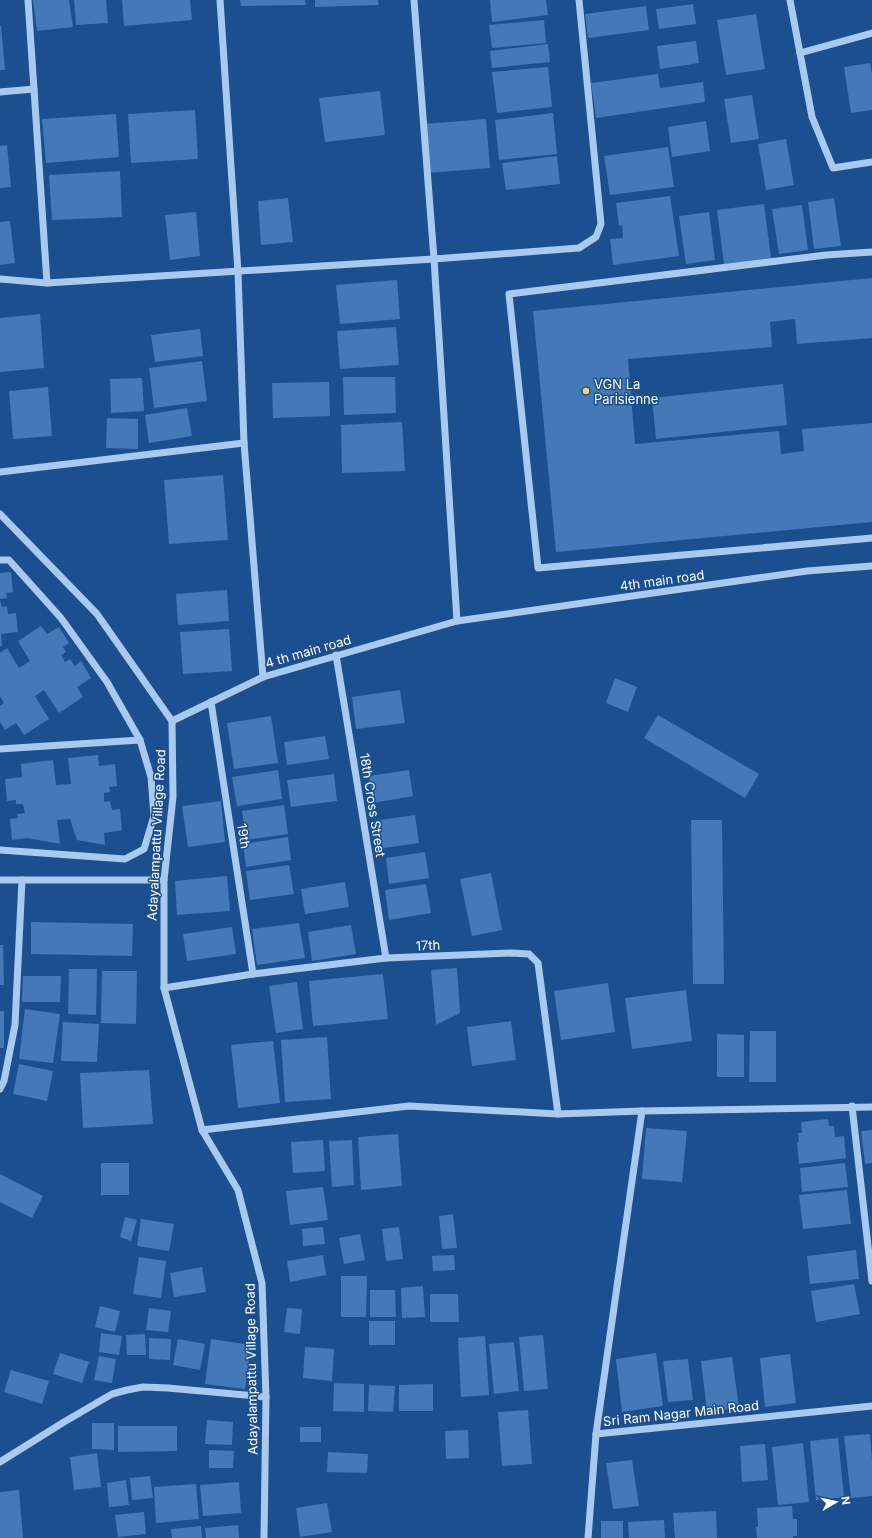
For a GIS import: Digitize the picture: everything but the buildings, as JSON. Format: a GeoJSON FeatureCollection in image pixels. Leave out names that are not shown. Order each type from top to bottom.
{"type":"FeatureCollection","features":[{"type":"Feature","properties":{"kind":"street"},"geometry":{"type":"LineString","coordinates":[[28,0],[47,283]]}},
{"type":"Feature","properties":{"kind":"street"},"geometry":{"type":"LineString","coordinates":[[220,0],[238,272],[244,443],[263,677]]}},
{"type":"Feature","properties":{"kind":"street"},"geometry":{"type":"LineString","coordinates":[[414,0],[434,260],[456,621]]}},
{"type":"Feature","properties":{"kind":"street"},"geometry":{"type":"LineString","coordinates":[[0,279],[47,283],[434,260],[579,248],[596,237],[601,224],[579,0]]}},
{"type":"Feature","properties":{"kind":"street"},"geometry":{"type":"LineString","coordinates":[[790,0],[812,117],[833,168],[872,162]]}},
{"type":"Feature","properties":{"kind":"street"},"geometry":{"type":"LineString","coordinates":[[800,53],[872,33]]}},
{"type":"Feature","properties":{"kind":"street"},"geometry":{"type":"LineString","coordinates":[[0,92],[34,89]]}},
{"type":"Feature","properties":{"kind":"street"},"geometry":{"type":"LineString","coordinates":[[872,252],[826,255],[509,294],[538,568],[872,538]]}},
{"type":"Feature","properties":{"kind":"street"},"geometry":{"type":"LineString","coordinates":[[0,472],[244,443]]}},
{"type":"Feature","properties":{"kind":"street"},"geometry":{"type":"LineString","coordinates":[[0,514],[97,614],[172,721]]}},
{"type":"Feature","properties":{"kind":"street"},"geometry":{"type":"LineString","coordinates":[[0,560],[9,560],[61,618],[107,682],[140,740],[151,777],[154,816],[144,849],[125,858],[0,849]]}},
{"type":"Feature","properties":{"kind":"street","name":"4th main road"},"geometry":{"type":"LineString","coordinates":[[456,621],[807,571],[872,566]]}},
{"type":"Feature","properties":{"kind":"street","name":"4 th main road"},"geometry":{"type":"LineString","coordinates":[[172,721],[263,677],[456,621]]}},
{"type":"Feature","properties":{"kind":"street","name":"18th Cross Street"},"geometry":{"type":"LineString","coordinates":[[336,655],[386,958]]}},
{"type":"Feature","properties":{"kind":"street","name":"19th"},"geometry":{"type":"LineString","coordinates":[[211,702],[253,974]]}},
{"type":"Feature","properties":{"kind":"street","name":"Adayalampattu Village Road"},"geometry":{"type":"LineString","coordinates":[[172,721],[173,797],[164,880],[164,988],[202,1130],[238,1190],[262,1283],[266,1397],[264,1538]]}},
{"type":"Feature","properties":{"kind":"street"},"geometry":{"type":"LineString","coordinates":[[0,749],[140,740]]}},
{"type":"Feature","properties":{"kind":"street"},"geometry":{"type":"LineString","coordinates":[[0,880],[164,880]]}},
{"type":"Feature","properties":{"kind":"street"},"geometry":{"type":"LineString","coordinates":[[0,1089],[4,1081],[15,1025],[22,880]]}},
{"type":"Feature","properties":{"kind":"street","name":"17th"},"geometry":{"type":"LineString","coordinates":[[164,988],[253,974],[386,958],[512,953],[529,954],[538,963],[558,1114]]}},
{"type":"Feature","properties":{"kind":"street"},"geometry":{"type":"LineString","coordinates":[[202,1130],[409,1106],[558,1114],[852,1106],[872,1107]]}},
{"type":"Feature","properties":{"kind":"street"},"geometry":{"type":"LineString","coordinates":[[852,1106],[872,1281]]}},
{"type":"Feature","properties":{"kind":"street"},"geometry":{"type":"LineString","coordinates":[[596,1434],[642,1111]]}},
{"type":"Feature","properties":{"kind":"street"},"geometry":{"type":"LineString","coordinates":[[0,1462],[112,1394],[127,1390],[143,1387],[168,1388],[266,1397]]}},
{"type":"Feature","properties":{"kind":"street","name":"Sri Ram Nagar Main Road"},"geometry":{"type":"LineString","coordinates":[[588,1538],[596,1434],[872,1406]]}},
{"type":"Feature","properties":{"kind":"place","name":"VGN La Parisienne"},"geometry":{"type":"Point","coordinates":[586,391]}}]}
